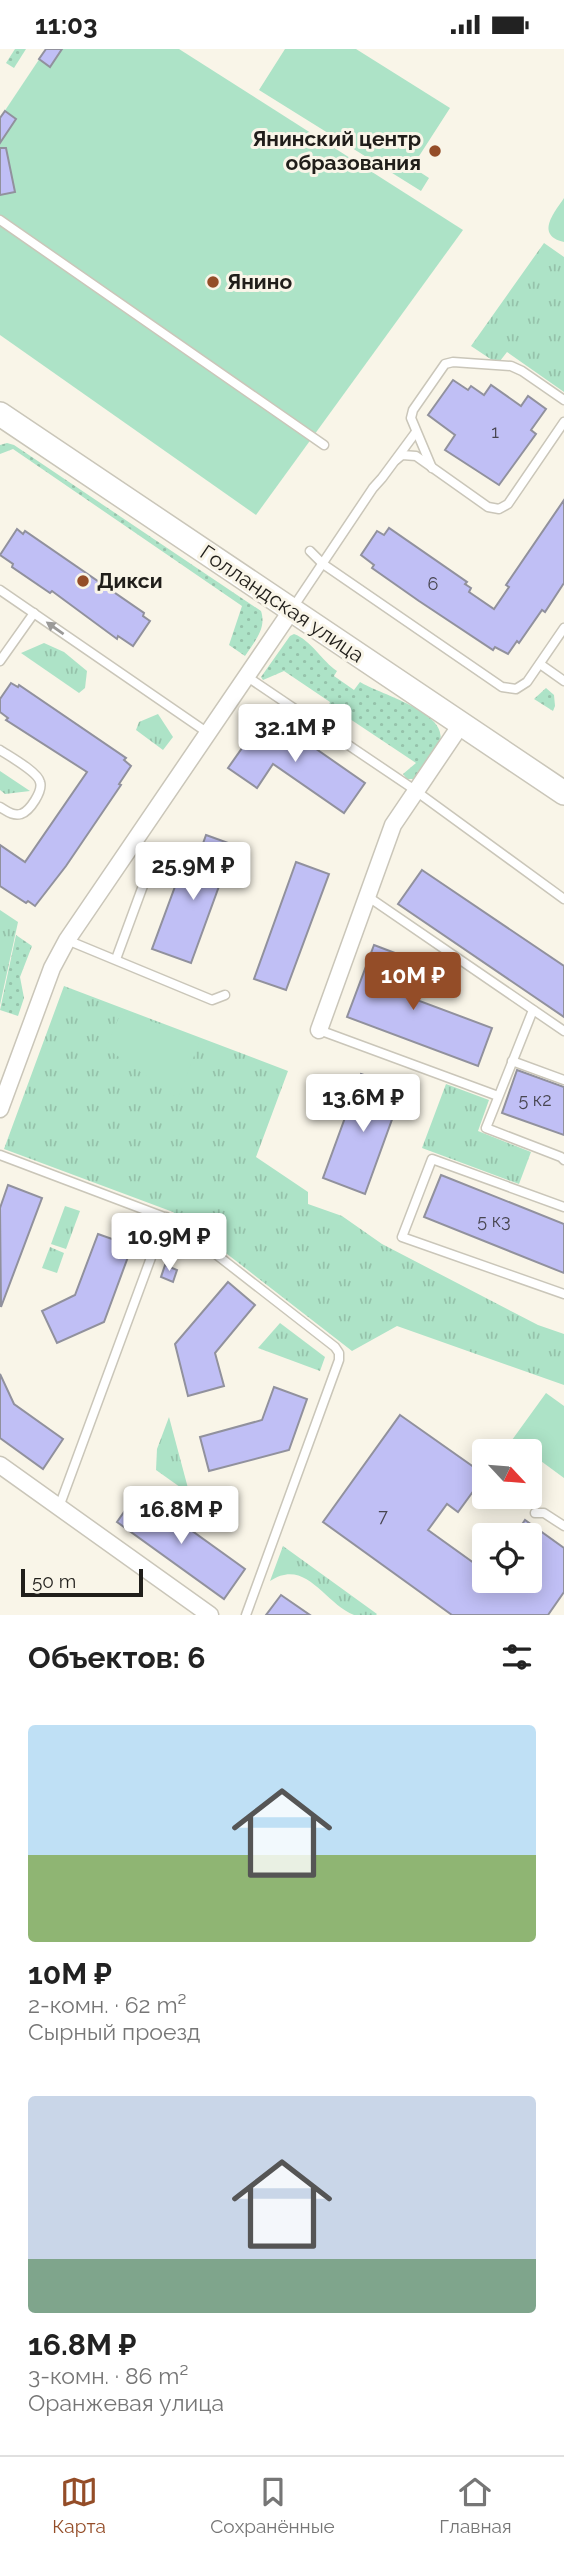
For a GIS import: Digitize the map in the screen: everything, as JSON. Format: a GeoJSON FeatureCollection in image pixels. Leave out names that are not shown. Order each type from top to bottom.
{"type":"FeatureCollection","features":[{"type":"Feature","properties":{"kind":"street","name":"Голландская улица"},"geometry":{"type":"LineString","coordinates":[[2,420],[288,614],[564,793]]}},
{"type":"Feature","properties":{"kind":"street"},"geometry":{"type":"LineString","coordinates":[[0,1109],[52,968],[68,940],[288,614]]}},
{"type":"Feature","properties":{"kind":"street","name":"Голландская улица"},"geometry":{"type":"LineString","coordinates":[[459,726],[564,803]]}},
{"type":"Feature","properties":{"kind":"street"},"geometry":{"type":"LineString","coordinates":[[319,1030],[393,825],[459,726]]}},
{"type":"Feature","properties":{"kind":"street"},"geometry":{"type":"LineString","coordinates":[[0,1465],[210,1615]]}},
{"type":"Feature","properties":{"kind":"lane"},"geometry":{"type":"LineString","coordinates":[[0,220],[324,445]]}},
{"type":"Feature","properties":{"kind":"lane"},"geometry":{"type":"LineString","coordinates":[[432,468],[411,418],[413,410],[445,364],[453,362],[511,366],[523,371],[564,400]]}},
{"type":"Feature","properties":{"kind":"lane"},"geometry":{"type":"LineString","coordinates":[[396,460],[409,454],[488,507],[499,509],[508,504],[564,422]]}},
{"type":"Feature","properties":{"kind":"lane"},"geometry":{"type":"LineString","coordinates":[[288,614],[373,488],[416,432]]}},
{"type":"Feature","properties":{"kind":"lane"},"geometry":{"type":"LineString","coordinates":[[310,551],[323,564],[502,687],[516,689],[527,682],[564,628]]}},
{"type":"Feature","properties":{"kind":"lane"},"geometry":{"type":"LineString","coordinates":[[0,590],[208,733]]}},
{"type":"Feature","properties":{"kind":"lane"},"geometry":{"type":"LineString","coordinates":[[0,661],[33,613]]}},
{"type":"Feature","properties":{"kind":"lane"},"geometry":{"type":"LineString","coordinates":[[540,664],[564,681]]}},
{"type":"Feature","properties":{"kind":"lane"},"geometry":{"type":"LineString","coordinates":[[246,676],[564,898]]}},
{"type":"Feature","properties":{"kind":"lane"},"geometry":{"type":"LineString","coordinates":[[0,750],[37,776],[41,783],[40,791],[26,811],[19,815],[11,814],[0,807]]}},
{"type":"Feature","properties":{"kind":"lane"},"geometry":{"type":"LineString","coordinates":[[116,960],[151,864],[133,843]]}},
{"type":"Feature","properties":{"kind":"lane"},"geometry":{"type":"LineString","coordinates":[[366,895],[564,1031]]}},
{"type":"Feature","properties":{"kind":"lane"},"geometry":{"type":"LineString","coordinates":[[68,940],[212,1000],[225,995]]}},
{"type":"Feature","properties":{"kind":"lane"},"geometry":{"type":"LineString","coordinates":[[533,1010],[486,1128],[564,1160]]}},
{"type":"Feature","properties":{"kind":"lane"},"geometry":{"type":"LineString","coordinates":[[319,1030],[498,1096]]}},
{"type":"Feature","properties":{"kind":"lane"},"geometry":{"type":"LineString","coordinates":[[512,1061],[564,1080]]}},
{"type":"Feature","properties":{"kind":"lane"},"geometry":{"type":"LineString","coordinates":[[0,1155],[166,1217],[335,1347],[339,1353],[339,1360],[246,1615]]}},
{"type":"Feature","properties":{"kind":"lane"},"geometry":{"type":"LineString","coordinates":[[564,1207],[432,1159],[402,1237],[564,1294]]}},
{"type":"Feature","properties":{"kind":"lane"},"geometry":{"type":"LineString","coordinates":[[60,1507],[166,1217]]}},
{"type":"Feature","properties":{"kind":"lane"},"geometry":{"type":"LineString","coordinates":[[535,1513],[544,1513],[564,1526]]}},
{"type":"Feature","properties":{"kind":"green space"},"geometry":{"type":"Polygon","coordinates":[[[15,49],[26,49],[14,68],[6,63],[15,49]]]}},
{"type":"Feature","properties":{"kind":"green space","name":"Янино"},"geometry":{"type":"Polygon","coordinates":[[[46,49],[179,49],[463,230],[256,515],[0,335],[0,118],[46,49]]]}},
{"type":"Feature","properties":{"kind":"green space"},"geometry":{"type":"Polygon","coordinates":[[[285,49],[356,49],[450,108],[412,167],[429,178],[421,191],[259,90],[285,49]]]}},
{"type":"Feature","properties":{"kind":"green space"},"geometry":{"type":"Polygon","coordinates":[[[564,198],[564,242],[550,234],[549,223],[564,198]]]}},
{"type":"Feature","properties":{"kind":"green space"},"geometry":{"type":"Polygon","coordinates":[[[544,243],[564,257],[564,392],[507,352],[500,361],[492,360],[471,346],[544,243]]]}},
{"type":"Feature","properties":{"kind":"green space"},"geometry":{"type":"Polygon","coordinates":[[[0,445],[14,445],[261,611],[261,629],[245,656],[229,645],[242,606],[13,449],[0,454],[0,445]]]}},
{"type":"Feature","properties":{"kind":"green space"},"geometry":{"type":"Polygon","coordinates":[[[294,634],[306,641],[337,671],[334,676],[354,690],[360,682],[410,705],[434,721],[440,731],[440,741],[414,779],[407,779],[403,774],[416,763],[329,705],[330,702],[284,671],[263,680],[261,677],[294,634]]]}},
{"type":"Feature","properties":{"kind":"green space"},"geometry":{"type":"Polygon","coordinates":[[[44,643],[64,652],[87,671],[85,688],[79,693],[21,653],[44,643]]]}},
{"type":"Feature","properties":{"kind":"green space"},"geometry":{"type":"Polygon","coordinates":[[[546,688],[554,695],[553,711],[534,699],[546,688]]]}},
{"type":"Feature","properties":{"kind":"green space"},"geometry":{"type":"Polygon","coordinates":[[[158,714],[173,737],[163,750],[136,730],[139,722],[158,714]]]}},
{"type":"Feature","properties":{"kind":"green space"},"geometry":{"type":"Polygon","coordinates":[[[0,771],[30,791],[5,794],[0,790],[0,771]]]}},
{"type":"Feature","properties":{"kind":"green space"},"geometry":{"type":"Polygon","coordinates":[[[0,910],[18,922],[0,1005],[0,910]]]}},
{"type":"Feature","properties":{"kind":"green space"},"geometry":{"type":"Polygon","coordinates":[[[16,935],[32,946],[20,977],[24,998],[18,1016],[0,1010],[16,935]]]}},
{"type":"Feature","properties":{"kind":"green space"},"geometry":{"type":"Polygon","coordinates":[[[64,986],[288,1071],[256,1157],[308,1192],[308,1204],[342,1216],[382,1244],[538,1325],[564,1334],[564,1385],[397,1326],[352,1351],[173,1212],[4,1149],[64,986]]]}},
{"type":"Feature","properties":{"kind":"green space"},"geometry":{"type":"Polygon","coordinates":[[[122,1010],[200,1040],[178,1098],[106,1048],[122,1010]]]}},
{"type":"Feature","properties":{"kind":"green space"},"geometry":{"type":"Polygon","coordinates":[[[446,1084],[489,1100],[478,1131],[531,1152],[519,1184],[422,1148],[446,1084]]]}},
{"type":"Feature","properties":{"kind":"green space"},"geometry":{"type":"Polygon","coordinates":[[[65,1206],[80,1211],[66,1249],[51,1244],[65,1206]]]}},
{"type":"Feature","properties":{"kind":"green space"},"geometry":{"type":"Polygon","coordinates":[[[50,1247],[64,1253],[57,1273],[42,1268],[50,1247]]]}},
{"type":"Feature","properties":{"kind":"green space"},"geometry":{"type":"Polygon","coordinates":[[[280,1323],[325,1357],[320,1371],[258,1348],[280,1323]]]}},
{"type":"Feature","properties":{"kind":"green space"},"geometry":{"type":"Polygon","coordinates":[[[546,1393],[564,1406],[564,1478],[542,1462],[542,1439],[513,1439],[546,1393]]]}},
{"type":"Feature","properties":{"kind":"green space"},"geometry":{"type":"Polygon","coordinates":[[[169,1417],[189,1492],[156,1470],[157,1449],[169,1417]]]}},
{"type":"Feature","properties":{"kind":"green space"},"geometry":{"type":"Polygon","coordinates":[[[283,1546],[377,1614],[354,1615],[304,1578],[283,1575],[270,1581],[283,1546]]]}},
{"type":"Feature","properties":{"kind":"building"},"geometry":{"type":"Polygon","coordinates":[[[46,49],[62,49],[50,67],[39,59],[46,49]]]}},
{"type":"Feature","properties":{"kind":"building"},"geometry":{"type":"Polygon","coordinates":[[[5,111],[16,119],[0,143],[0,118],[5,111]]]}},
{"type":"Feature","properties":{"kind":"building"},"geometry":{"type":"Polygon","coordinates":[[[0,148],[6,148],[15,192],[0,195],[0,148]]]}},
{"type":"Feature","properties":{"kind":"building"},"geometry":{"type":"Polygon","coordinates":[[[453,380],[468,390],[471,386],[484,395],[491,385],[521,406],[528,396],[546,409],[531,430],[536,434],[499,485],[445,450],[455,435],[428,415],[453,380]]]}},
{"type":"Feature","properties":{"kind":"building"},"geometry":{"type":"Polygon","coordinates":[[[564,500],[564,583],[545,612],[542,610],[508,654],[495,647],[493,650],[419,601],[372,568],[374,565],[361,555],[377,531],[384,535],[389,528],[467,582],[465,584],[471,588],[469,592],[494,609],[509,587],[506,585],[564,500]]]}},
{"type":"Feature","properties":{"kind":"building"},"geometry":{"type":"Polygon","coordinates":[[[17,529],[23,534],[25,531],[144,613],[143,616],[150,621],[133,646],[118,636],[117,639],[52,591],[50,593],[12,567],[13,564],[0,555],[17,529]]]}},
{"type":"Feature","properties":{"kind":"building"},"geometry":{"type":"Polygon","coordinates":[[[11,683],[18,687],[19,685],[126,758],[124,760],[131,766],[66,866],[35,906],[0,886],[0,845],[25,862],[87,772],[6,720],[8,718],[0,712],[0,699],[11,683]]]}},
{"type":"Feature","properties":{"kind":"building"},"geometry":{"type":"Polygon","coordinates":[[[266,714],[365,783],[344,813],[273,764],[257,788],[228,768],[266,714]]]}},
{"type":"Feature","properties":{"kind":"building"},"geometry":{"type":"Polygon","coordinates":[[[206,835],[234,845],[191,963],[152,949],[180,873],[191,877],[206,835]]]}},
{"type":"Feature","properties":{"kind":"building"},"geometry":{"type":"Polygon","coordinates":[[[296,862],[329,874],[286,990],[254,979],[296,862]]]}},
{"type":"Feature","properties":{"kind":"building"},"geometry":{"type":"Polygon","coordinates":[[[422,870],[564,966],[564,1017],[398,904],[422,870]]]}},
{"type":"Feature","properties":{"kind":"building"},"geometry":{"type":"Polygon","coordinates":[[[374,945],[411,959],[398,993],[492,1028],[478,1066],[347,1017],[374,945]]]}},
{"type":"Feature","properties":{"kind":"building"},"geometry":{"type":"Polygon","coordinates":[[[517,1070],[564,1087],[564,1135],[502,1113],[517,1070]]]}},
{"type":"Feature","properties":{"kind":"building"},"geometry":{"type":"Polygon","coordinates":[[[361,1074],[403,1089],[365,1194],[323,1178],[361,1074]]]}},
{"type":"Feature","properties":{"kind":"building"},"geometry":{"type":"Polygon","coordinates":[[[441,1175],[564,1224],[564,1273],[424,1217],[441,1175]]]}},
{"type":"Feature","properties":{"kind":"building"},"geometry":{"type":"Polygon","coordinates":[[[8,1185],[42,1198],[1,1307],[0,1208],[8,1185]]]}},
{"type":"Feature","properties":{"kind":"building"},"geometry":{"type":"Polygon","coordinates":[[[98,1234],[132,1246],[104,1322],[57,1343],[42,1311],[75,1295],[98,1234]]]}},
{"type":"Feature","properties":{"kind":"building"},"geometry":{"type":"Polygon","coordinates":[[[165,1265],[177,1270],[173,1282],[161,1277],[165,1265]]]}},
{"type":"Feature","properties":{"kind":"building"},"geometry":{"type":"Polygon","coordinates":[[[228,1282],[255,1305],[215,1353],[224,1386],[188,1396],[175,1344],[228,1282]]]}},
{"type":"Feature","properties":{"kind":"building"},"geometry":{"type":"Polygon","coordinates":[[[0,1374],[14,1404],[63,1439],[43,1469],[0,1438],[0,1374]]]}},
{"type":"Feature","properties":{"kind":"building"},"geometry":{"type":"Polygon","coordinates":[[[274,1387],[307,1399],[289,1450],[209,1471],[200,1437],[262,1420],[274,1387]]]}},
{"type":"Feature","properties":{"kind":"building"},"geometry":{"type":"Polygon","coordinates":[[[400,1415],[472,1466],[472,1493],[458,1512],[447,1504],[428,1530],[472,1562],[472,1593],[542,1593],[542,1532],[564,1548],[564,1592],[548,1615],[452,1615],[323,1522],[400,1415]]]}},
{"type":"Feature","properties":{"kind":"building"},"geometry":{"type":"Polygon","coordinates":[[[138,1492],[245,1569],[224,1599],[117,1522],[138,1492]]]}},
{"type":"Feature","properties":{"kind":"building"},"geometry":{"type":"Polygon","coordinates":[[[281,1595],[310,1615],[266,1615],[281,1595]]]}},
{"type":"Feature","properties":{"kind":"place","name":"Янинский центр образования"},"geometry":{"type":"Point","coordinates":[435,151]}},
{"type":"Feature","properties":{"kind":"place","name":"Янино"},"geometry":{"type":"Point","coordinates":[213,282]}},
{"type":"Feature","properties":{"kind":"place","name":"Дикси"},"geometry":{"type":"Point","coordinates":[83,581]}}]}
